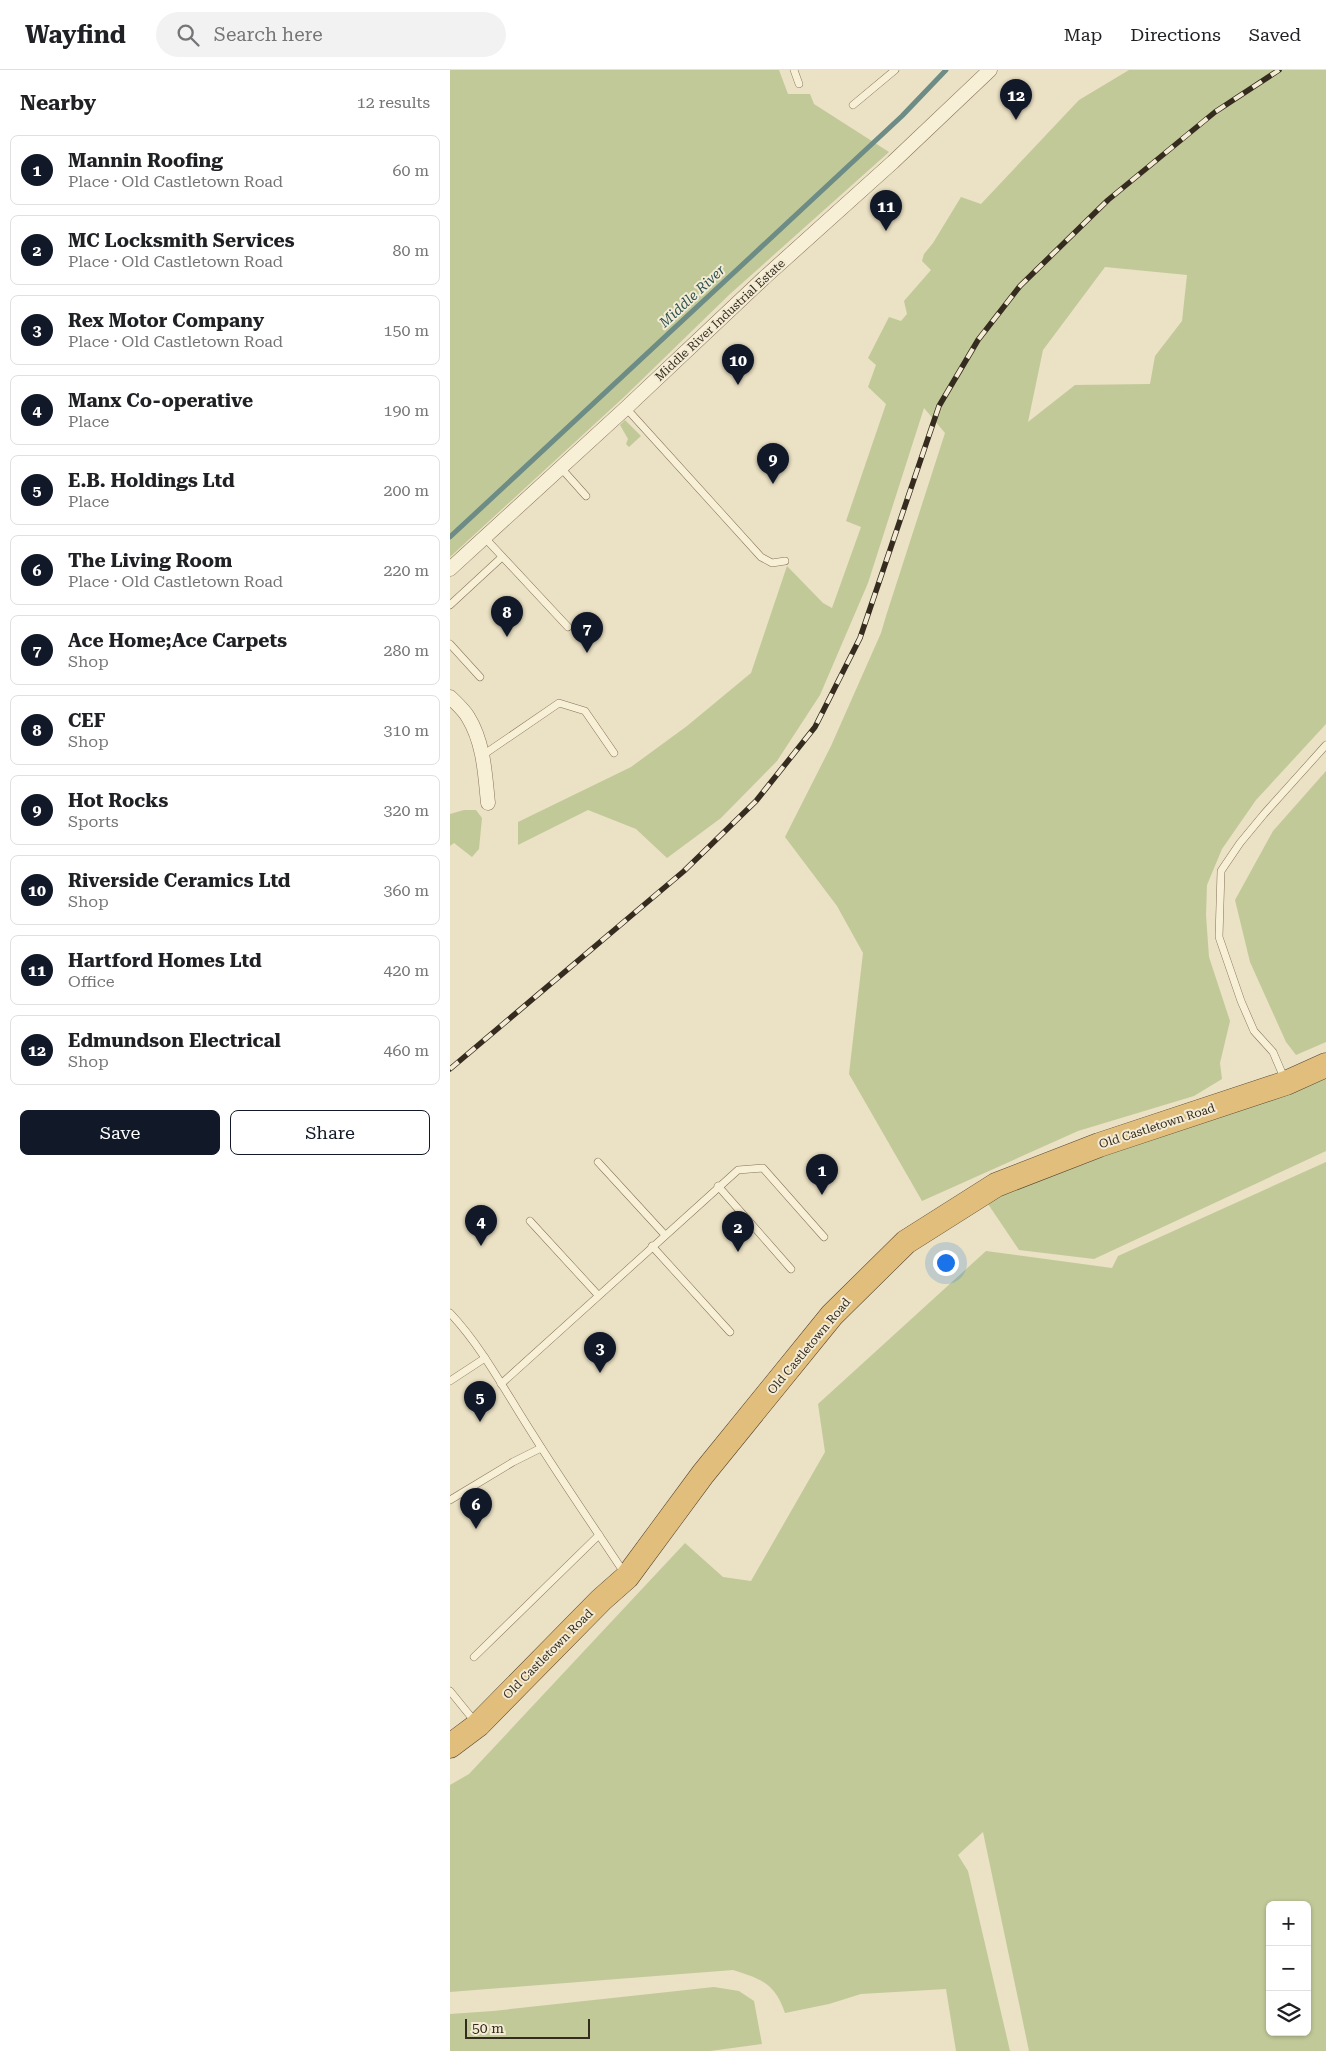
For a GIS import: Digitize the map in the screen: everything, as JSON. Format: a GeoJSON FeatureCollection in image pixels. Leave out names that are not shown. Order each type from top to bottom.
{"type":"FeatureCollection","features":[{"type":"Feature","properties":{"kind":"highway","name":"Old Castletown Road"},"geometry":{"type":"LineString","coordinates":[[450,1746],[478,1725],[601,1600],[627,1577],[704,1474],[832,1315],[906,1242],[996,1185],[1099,1145],[1286,1083],[1326,1065]]}},
{"type":"Feature","properties":{"kind":"street","name":"Middle River Industrial Estate"},"geometry":{"type":"LineString","coordinates":[[450,569],[626,408],[764,278],[894,162],[990,70]]}},
{"type":"Feature","properties":{"kind":"street"},"geometry":{"type":"LineString","coordinates":[[450,697],[468,716],[479,742],[483,755],[488,803]]}},
{"type":"Feature","properties":{"kind":"lane"},"geometry":{"type":"LineString","coordinates":[[794,70],[800,84]]}},
{"type":"Feature","properties":{"kind":"lane"},"geometry":{"type":"LineString","coordinates":[[853,105],[895,70]]}},
{"type":"Feature","properties":{"kind":"lane"},"geometry":{"type":"LineString","coordinates":[[626,408],[761,556],[772,563],[785,561]]}},
{"type":"Feature","properties":{"kind":"lane"},"geometry":{"type":"LineString","coordinates":[[561,468],[586,496]]}},
{"type":"Feature","properties":{"kind":"lane"},"geometry":{"type":"LineString","coordinates":[[485,538],[568,627]]}},
{"type":"Feature","properties":{"kind":"lane"},"geometry":{"type":"LineString","coordinates":[[450,605],[502,557]]}},
{"type":"Feature","properties":{"kind":"lane"},"geometry":{"type":"LineString","coordinates":[[450,644],[480,677]]}},
{"type":"Feature","properties":{"kind":"lane"},"geometry":{"type":"LineString","coordinates":[[483,755],[559,703],[585,711],[614,753]]}},
{"type":"Feature","properties":{"kind":"lane"},"geometry":{"type":"LineString","coordinates":[[1286,1083],[1273,1052],[1254,1031],[1241,1001],[1219,937],[1220,871],[1264,814],[1326,745]]}},
{"type":"Feature","properties":{"kind":"lane"},"geometry":{"type":"LineString","coordinates":[[598,1162],[665,1235]]}},
{"type":"Feature","properties":{"kind":"lane"},"geometry":{"type":"LineString","coordinates":[[501,1384],[718,1186],[738,1170],[762,1168],[824,1237]]}},
{"type":"Feature","properties":{"kind":"lane"},"geometry":{"type":"LineString","coordinates":[[718,1186],[791,1269]]}},
{"type":"Feature","properties":{"kind":"lane"},"geometry":{"type":"LineString","coordinates":[[530,1221],[598,1295]]}},
{"type":"Feature","properties":{"kind":"lane"},"geometry":{"type":"LineString","coordinates":[[652,1246],[730,1332]]}},
{"type":"Feature","properties":{"kind":"lane"},"geometry":{"type":"LineString","coordinates":[[450,1313],[462,1325],[485,1358],[541,1448],[627,1577]]}},
{"type":"Feature","properties":{"kind":"lane"},"geometry":{"type":"LineString","coordinates":[[450,1381],[485,1358]]}},
{"type":"Feature","properties":{"kind":"lane"},"geometry":{"type":"LineString","coordinates":[[450,1500],[513,1462],[541,1448]]}},
{"type":"Feature","properties":{"kind":"lane"},"geometry":{"type":"LineString","coordinates":[[474,1657],[599,1535]]}},
{"type":"Feature","properties":{"kind":"lane"},"geometry":{"type":"LineString","coordinates":[[450,1691],[478,1725]]}},
{"type":"Feature","properties":{"kind":"green space"},"geometry":{"type":"Polygon","coordinates":[[[450,70],[779,70],[788,94],[810,94],[814,104],[889,152],[730,294],[624,397],[450,557],[450,70]]]}},
{"type":"Feature","properties":{"kind":"green space"},"geometry":{"type":"Polygon","coordinates":[[[1129,70],[1326,70],[1326,724],[1256,800],[1222,849],[1207,885],[1206,915],[1209,957],[1230,1021],[1220,1063],[1222,1079],[1194,1096],[1078,1131],[922,1201],[849,1074],[863,953],[837,906],[785,837],[831,746],[881,633],[945,433],[924,408],[868,583],[820,695],[777,761],[721,818],[667,858],[636,829],[588,810],[518,845],[518,822],[631,767],[687,726],[751,673],[787,566],[823,603],[832,608],[861,527],[846,521],[886,404],[868,387],[876,365],[868,358],[889,317],[901,321],[907,314],[904,301],[931,270],[922,261],[924,254],[933,243],[961,197],[981,204],[1079,100],[1129,70]],[[1105,267],[1043,350],[1028,422],[1075,385],[1150,384],[1155,356],[1182,321],[1187,275],[1105,267]]]}},
{"type":"Feature","properties":{"kind":"green space"},"geometry":{"type":"Polygon","coordinates":[[[625,420],[641,436],[629,447],[626,444],[628,439],[620,425],[625,420]]]}},
{"type":"Feature","properties":{"kind":"green space"},"geometry":{"type":"Polygon","coordinates":[[[1326,771],[1326,1042],[1296,1055],[1286,1042],[1250,962],[1235,900],[1273,831],[1326,771]]]}},
{"type":"Feature","properties":{"kind":"green space"},"geometry":{"type":"Polygon","coordinates":[[[464,810],[476,810],[482,818],[479,849],[472,857],[454,843],[450,846],[450,814],[464,810]]]}},
{"type":"Feature","properties":{"kind":"green space"},"geometry":{"type":"Polygon","coordinates":[[[1326,1075],[1326,1151],[1094,1259],[1019,1250],[986,1201],[1082,1157],[1326,1075]]]}},
{"type":"Feature","properties":{"kind":"green space"},"geometry":{"type":"Polygon","coordinates":[[[1326,1162],[1326,2051],[1029,2051],[983,1832],[958,1855],[968,1871],[1010,2051],[956,2051],[946,1989],[861,1994],[829,2004],[785,2013],[777,1995],[766,1984],[752,1976],[733,1970],[450,1992],[450,1785],[469,1774],[685,1543],[723,1577],[751,1581],[825,1452],[818,1404],[986,1251],[1112,1268],[1118,1256],[1326,1162]]]}},
{"type":"Feature","properties":{"kind":"green space"},"geometry":{"type":"Polygon","coordinates":[[[714,1987],[739,1991],[754,2001],[762,2044],[710,2051],[450,2051],[450,2014],[714,1987]]]}},
{"type":"Feature","properties":{"kind":"waterway","name":"Middle River"},"geometry":{"type":"LineString","coordinates":[[450,537],[902,116],[946,70]]}},
{"type":"Feature","properties":{"kind":"railway"},"geometry":{"type":"LineString","coordinates":[[450,1069],[684,871],[756,801],[815,727],[860,638],[939,406],[978,340],[1020,286],[1108,200],[1215,112],[1279,70]]}},
{"type":"Feature","properties":{"kind":"place","name":"Edmundson Electrical"},"geometry":{"type":"Point","coordinates":[1016,120]}},
{"type":"Feature","properties":{"kind":"place","name":"Hartford Homes Ltd"},"geometry":{"type":"Point","coordinates":[886,231]}},
{"type":"Feature","properties":{"kind":"place","name":"Riverside Ceramics Ltd"},"geometry":{"type":"Point","coordinates":[738,385]}},
{"type":"Feature","properties":{"kind":"place","name":"Hot Rocks"},"geometry":{"type":"Point","coordinates":[773,484]}},
{"type":"Feature","properties":{"kind":"place","name":"CEF"},"geometry":{"type":"Point","coordinates":[507,637]}},
{"type":"Feature","properties":{"kind":"place","name":"Ace Home;Ace Carpets"},"geometry":{"type":"Point","coordinates":[587,653]}},
{"type":"Feature","properties":{"kind":"place","name":"Mannin Roofing"},"geometry":{"type":"Point","coordinates":[822,1195]}},
{"type":"Feature","properties":{"kind":"place","name":"Manx Co-operative"},"geometry":{"type":"Point","coordinates":[481,1246]}},
{"type":"Feature","properties":{"kind":"place","name":"MC Locksmith Services"},"geometry":{"type":"Point","coordinates":[738,1252]}},
{"type":"Feature","properties":{"kind":"place","name":"Rex Motor Company"},"geometry":{"type":"Point","coordinates":[600,1373]}},
{"type":"Feature","properties":{"kind":"place","name":"E.B. Holdings Ltd"},"geometry":{"type":"Point","coordinates":[480,1422]}},
{"type":"Feature","properties":{"kind":"place","name":"The Living Room"},"geometry":{"type":"Point","coordinates":[476,1529]}}]}
